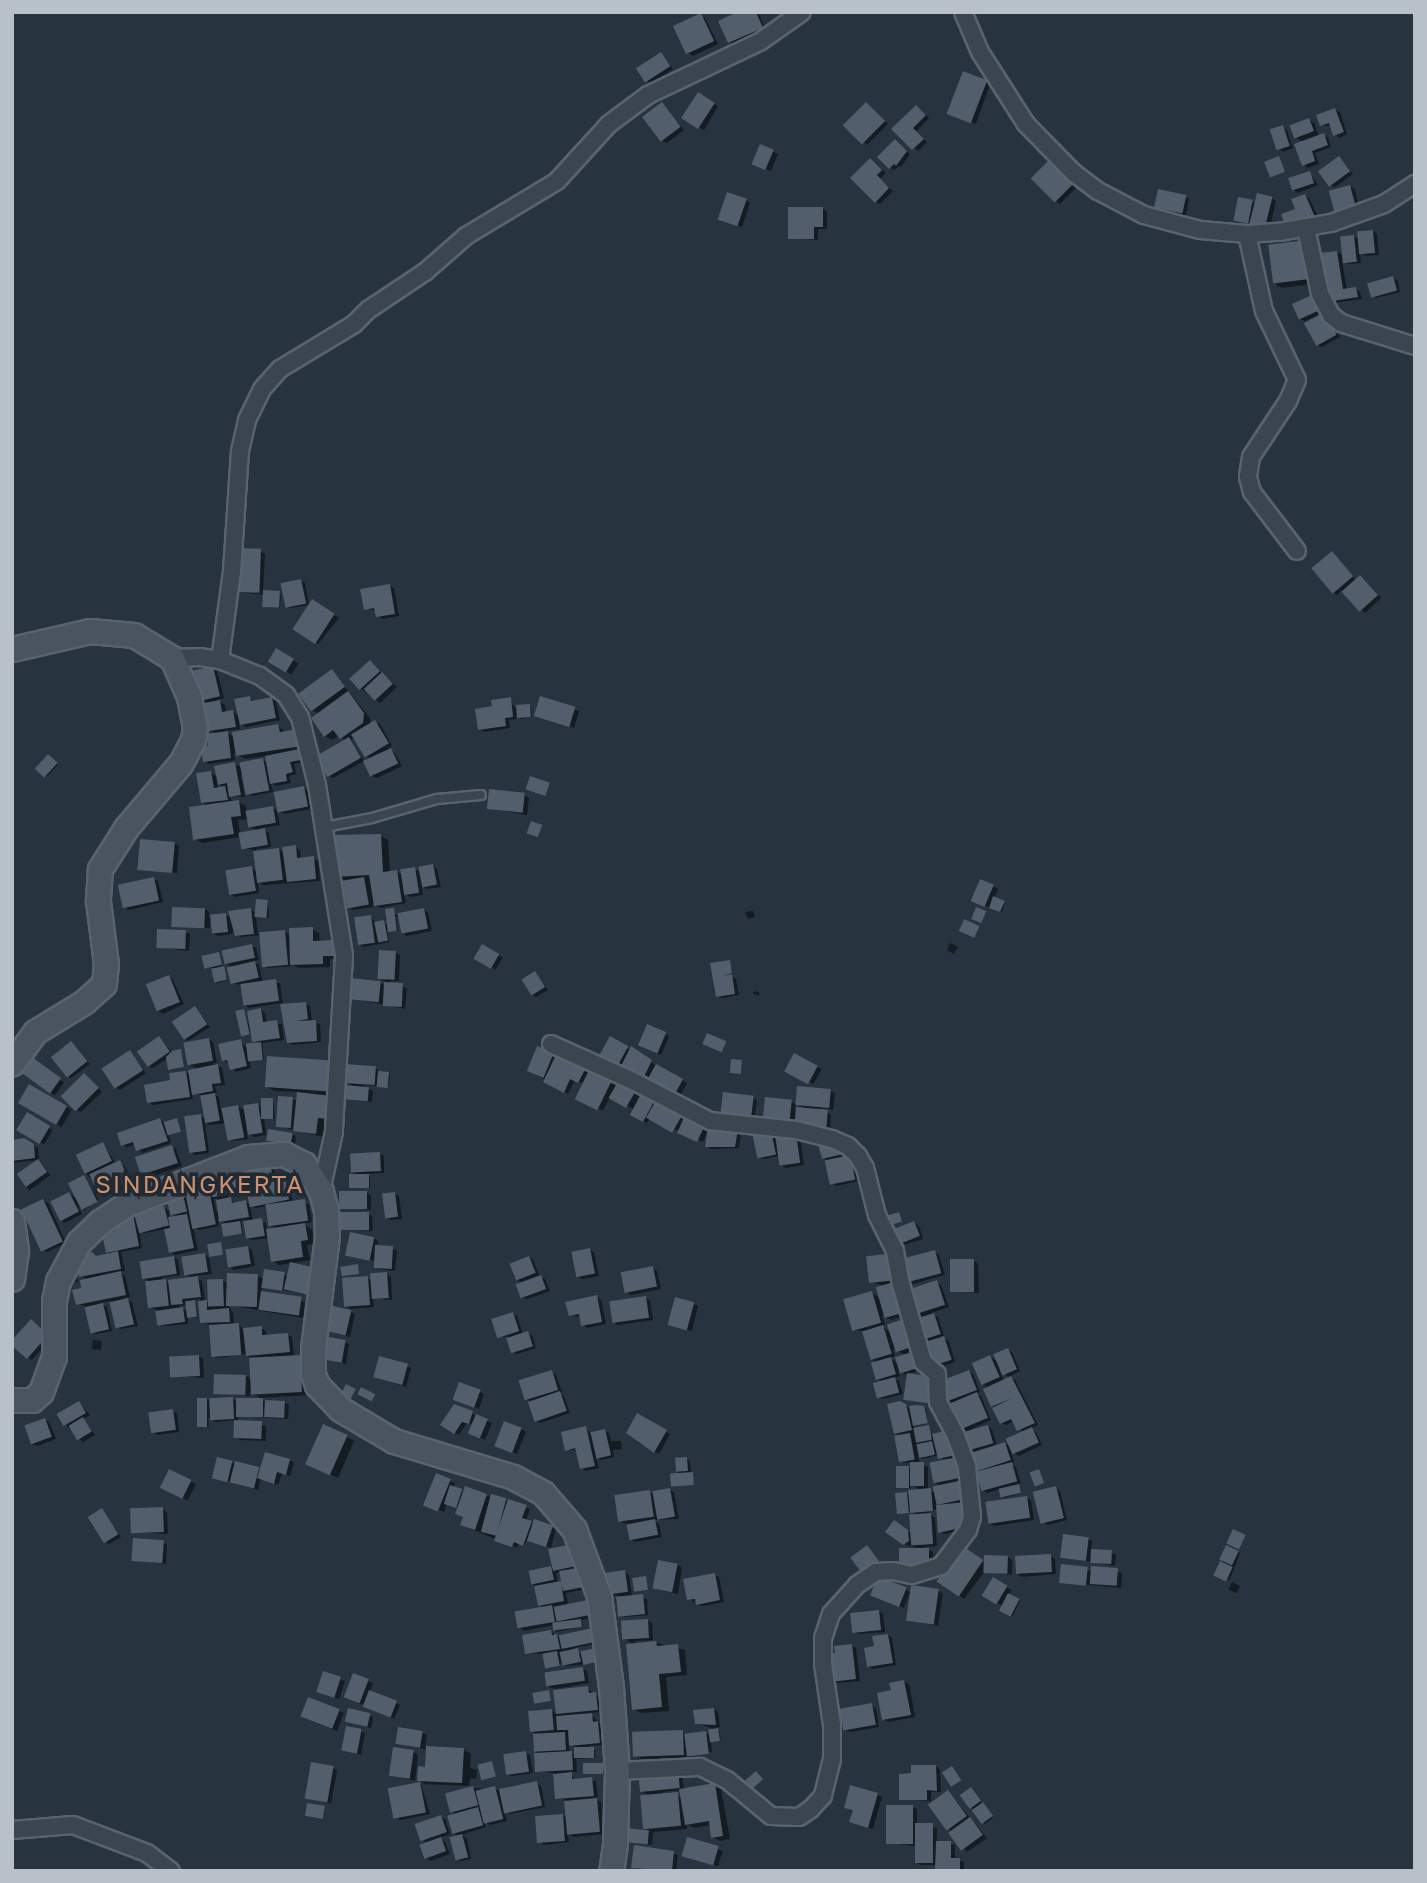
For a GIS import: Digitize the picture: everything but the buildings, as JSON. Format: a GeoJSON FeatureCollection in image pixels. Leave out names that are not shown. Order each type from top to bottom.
{"type":"FeatureCollection","features":[{"type":"Feature","properties":{"kind":"main road"},"geometry":{"type":"LineString","coordinates":[[12,649],[69,634],[107,631],[134,635],[172,658],[194,711],[193,740],[180,764],[112,846],[100,869],[98,901],[106,964],[104,984],[95,995],[35,1032],[12,1064]]}},
{"type":"Feature","properties":{"kind":"main road"},"geometry":{"type":"LineString","coordinates":[[12,1401],[32,1400],[41,1392],[54,1357],[54,1301],[58,1281],[79,1242],[115,1211],[248,1157],[270,1153],[284,1154],[304,1164],[321,1191],[326,1211],[327,1236],[313,1349],[313,1374],[317,1385],[341,1409],[394,1441],[513,1477],[543,1493],[574,1529],[599,1596],[617,1771],[615,1844],[611,1871]]}},
{"type":"Feature","properties":{"kind":"main road"},"geometry":{"type":"LineString","coordinates":[[12,1221],[16,1251],[12,1279]]}},
{"type":"Feature","properties":{"kind":"street"},"geometry":{"type":"LineString","coordinates":[[220,660],[232,571],[240,451],[247,419],[262,389],[280,369],[354,324],[368,310],[425,272],[445,251],[466,236],[557,181],[609,124],[648,95],[761,41],[802,12]]}},
{"type":"Feature","properties":{"kind":"street"},"geometry":{"type":"LineString","coordinates":[[963,12],[980,52],[1026,124],[1073,173],[1098,191],[1144,215],[1200,230],[1247,234],[1306,228],[1384,204],[1415,184]]}},
{"type":"Feature","properties":{"kind":"street"},"geometry":{"type":"LineString","coordinates":[[1306,228],[1320,295],[1331,315],[1341,323],[1415,346]]}},
{"type":"Feature","properties":{"kind":"street"},"geometry":{"type":"LineString","coordinates":[[1247,234],[1264,311],[1297,380],[1288,401],[1251,457],[1248,477],[1252,492],[1297,551]]}},
{"type":"Feature","properties":{"kind":"street"},"geometry":{"type":"LineString","coordinates":[[172,658],[200,657],[220,660],[260,676],[286,695],[300,717],[325,827],[344,956],[334,1132],[321,1191]]}},
{"type":"Feature","properties":{"kind":"street"},"geometry":{"type":"LineString","coordinates":[[551,1044],[635,1082],[710,1121],[808,1133],[848,1146],[858,1156],[865,1168],[877,1215],[895,1251],[901,1284],[923,1362],[937,1374],[938,1402],[944,1419],[956,1436],[967,1467],[972,1517],[968,1530],[941,1566],[911,1576],[893,1571],[876,1572],[857,1585],[831,1614],[823,1638],[823,1651],[832,1725],[832,1759],[823,1796],[811,1809],[799,1817],[771,1816],[727,1780],[700,1767],[617,1771]]}},
{"type":"Feature","properties":{"kind":"street"},"geometry":{"type":"LineString","coordinates":[[12,1830],[73,1825],[147,1853],[171,1871]]}},
{"type":"Feature","properties":{"kind":"lane"},"geometry":{"type":"LineString","coordinates":[[325,827],[372,818],[437,799],[481,795]]}},
{"type":"Feature","properties":{"kind":"district","name":"SINDANGKERTA"},"geometry":{"type":"Point","coordinates":[200,1184]}}]}
